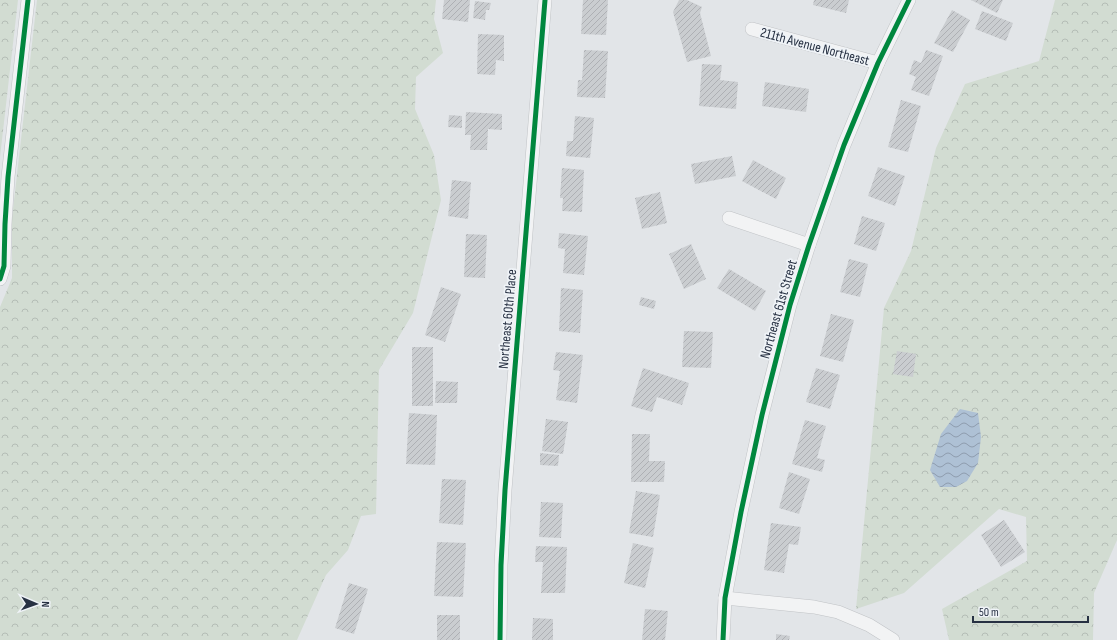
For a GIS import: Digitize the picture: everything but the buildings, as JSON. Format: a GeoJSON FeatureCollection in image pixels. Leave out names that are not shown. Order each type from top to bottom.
{"type":"FeatureCollection","features":[{"type":"Feature","properties":{"kind":"street"},"geometry":{"type":"LineString","coordinates":[[0,279],[4,266],[8,177],[28,0]]}},
{"type":"Feature","properties":{"kind":"street","name":"Northeast 60th Place"},"geometry":{"type":"LineString","coordinates":[[500,640],[501,565],[505,490],[545,0]]}},
{"type":"Feature","properties":{"kind":"street","name":"Northeast 61st Street"},"geometry":{"type":"LineString","coordinates":[[723,640],[725,598],[741,512],[762,415],[790,306],[844,145],[878,63],[909,0]]}},
{"type":"Feature","properties":{"kind":"street","name":"211th Avenue Northeast"},"geometry":{"type":"LineString","coordinates":[[752,29],[878,63]]}},
{"type":"Feature","properties":{"kind":"street"},"geometry":{"type":"LineString","coordinates":[[729,218],[809,246]]}},
{"type":"Feature","properties":{"kind":"street"},"geometry":{"type":"LineString","coordinates":[[725,598],[814,607],[838,612],[869,625],[894,640]]}},
{"type":"Feature","properties":{"kind":"green space"},"geometry":{"type":"Polygon","coordinates":[[[0,0],[18,0],[0,157],[0,0]]]}},
{"type":"Feature","properties":{"kind":"green space"},"geometry":{"type":"Polygon","coordinates":[[[37,0],[436,0],[434,19],[443,53],[416,77],[415,109],[434,155],[441,200],[413,313],[379,370],[376,514],[361,516],[348,550],[326,575],[297,640],[0,640],[0,307],[12,278],[12,218],[37,0]]]}},
{"type":"Feature","properties":{"kind":"green space"},"geometry":{"type":"Polygon","coordinates":[[[1055,0],[1117,0],[1117,540],[1094,593],[1093,640],[949,640],[942,609],[1027,561],[1026,517],[999,509],[904,593],[856,609],[884,308],[911,251],[936,148],[965,84],[1039,61],[1055,0]]]}},
{"type":"Feature","properties":{"kind":"water"},"geometry":{"type":"Polygon","coordinates":[[[960,409],[978,413],[981,437],[978,463],[967,481],[956,487],[940,487],[930,470],[941,434],[960,409]]]}},
{"type":"Feature","properties":{"kind":"cycle path"},"geometry":{"type":"LineString","coordinates":[[0,279],[4,266],[8,177],[28,0]]}},
{"type":"Feature","properties":{"kind":"cycle path"},"geometry":{"type":"LineString","coordinates":[[500,640],[501,565],[505,490],[545,0]]}},
{"type":"Feature","properties":{"kind":"cycle path"},"geometry":{"type":"LineString","coordinates":[[723,640],[725,598],[741,512],[762,415],[790,305],[844,145],[878,63],[909,0]]}}]}
